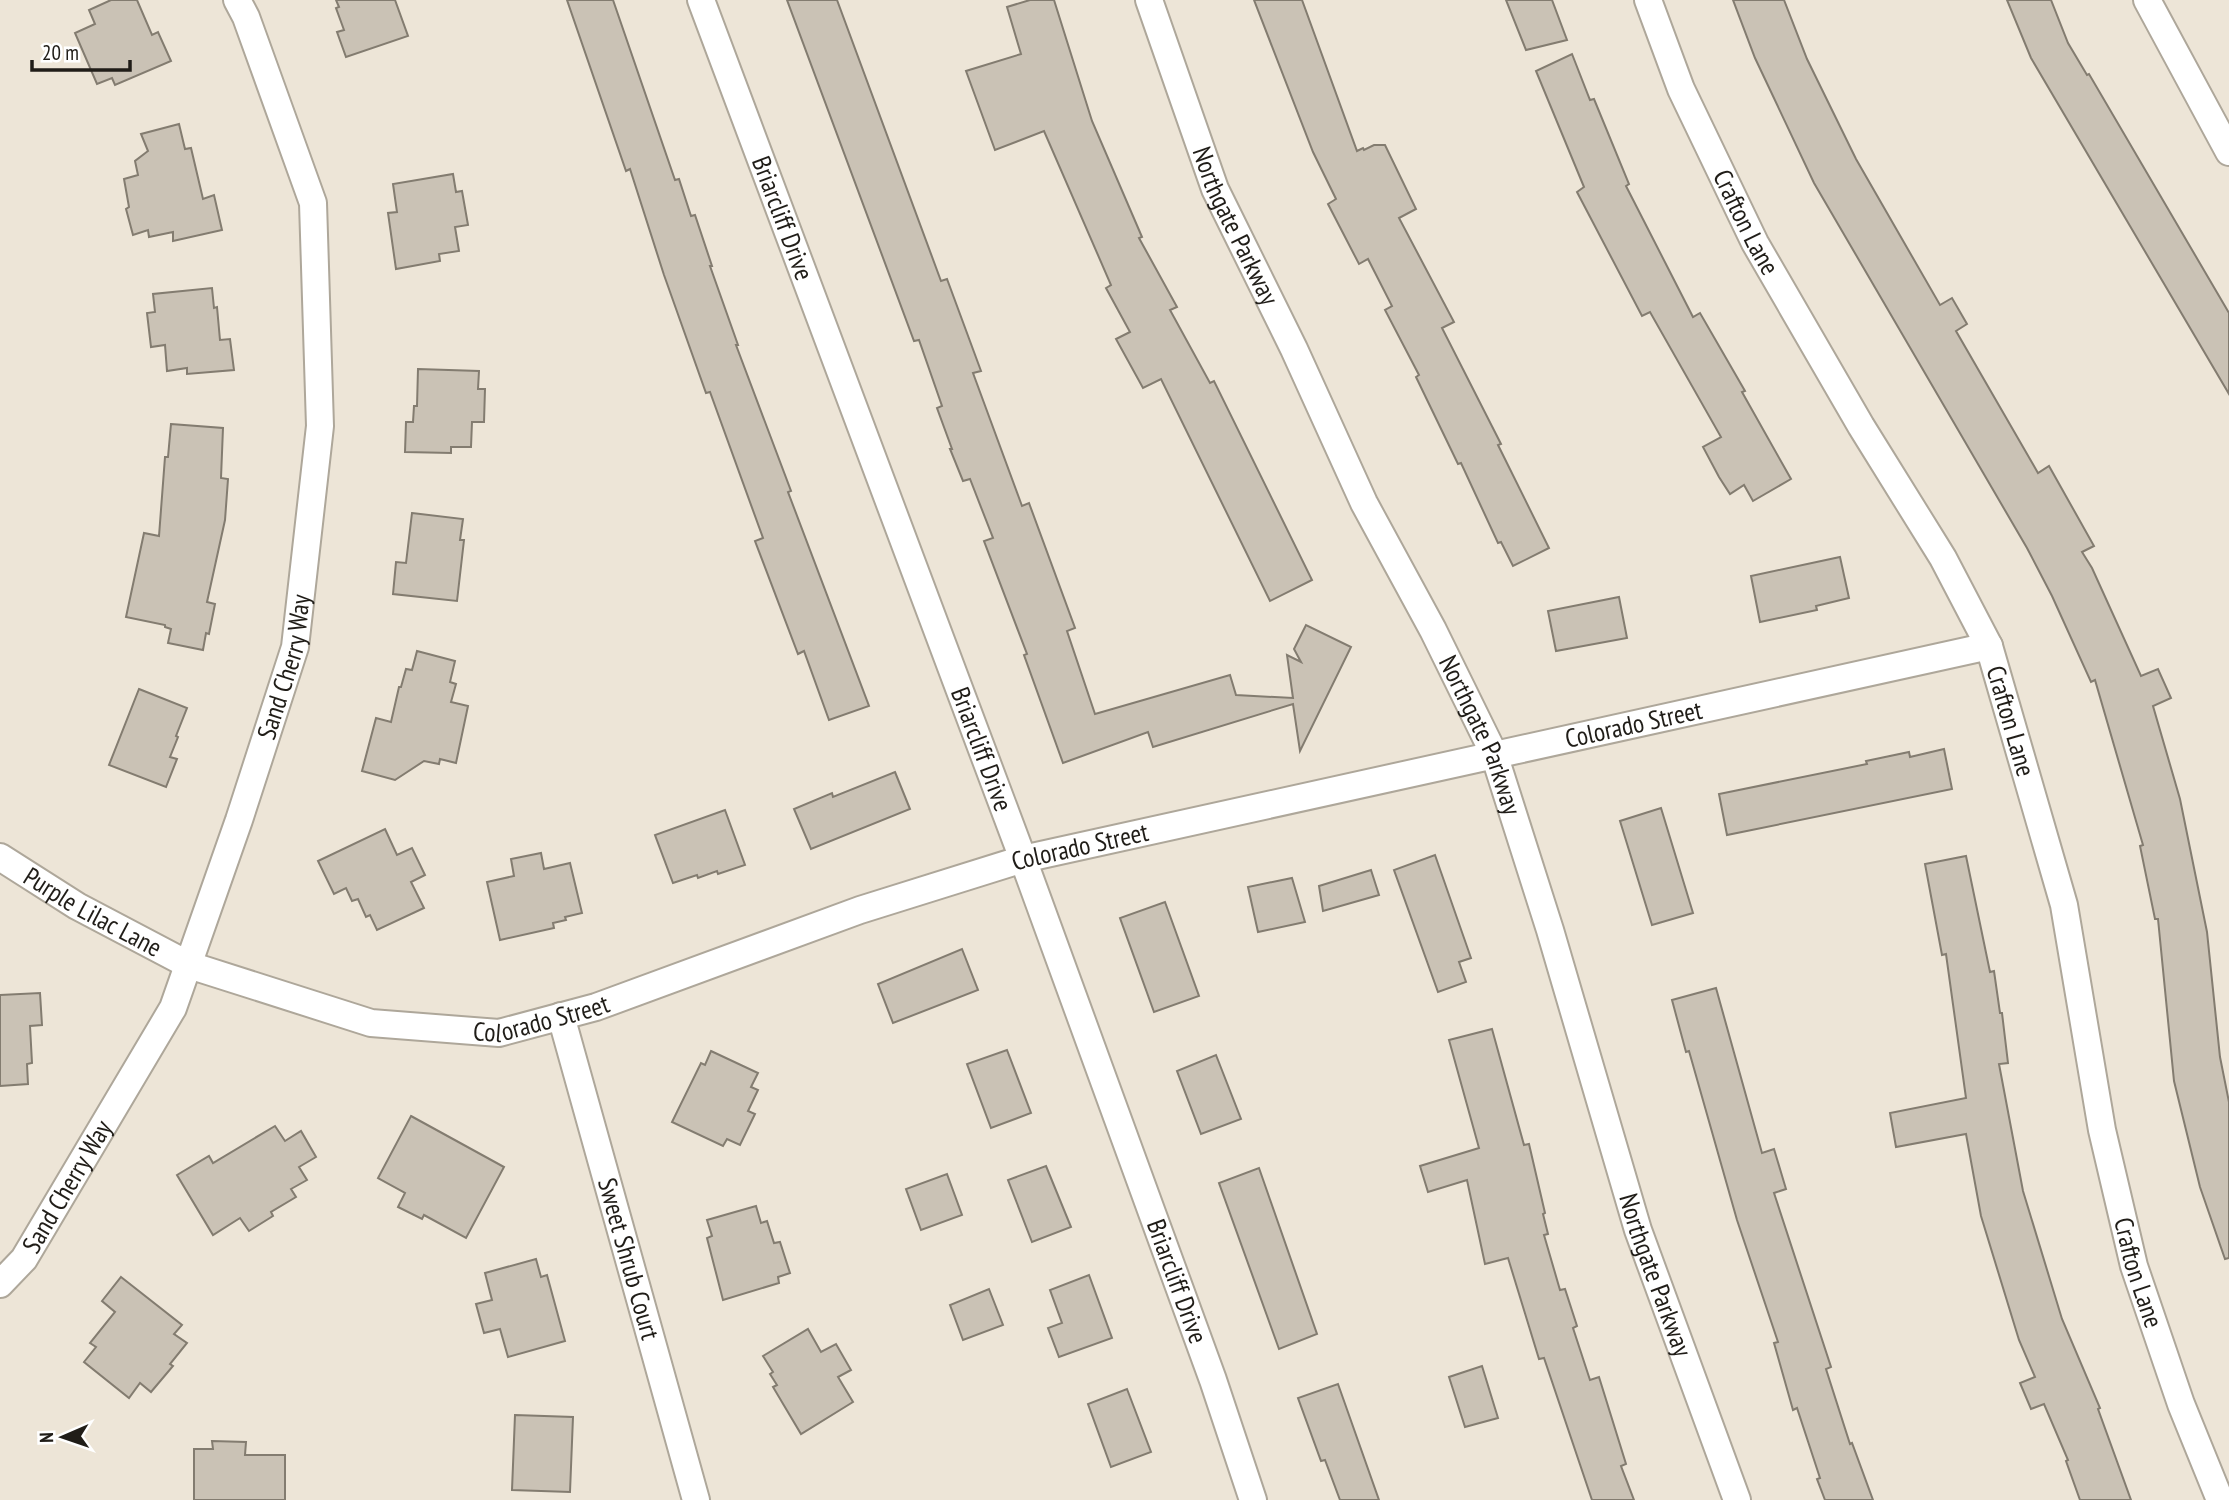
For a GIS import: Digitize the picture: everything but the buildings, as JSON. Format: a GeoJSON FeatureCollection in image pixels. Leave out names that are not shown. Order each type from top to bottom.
{"type":"FeatureCollection","features":[{"type":"Feature","properties":{"kind":"street","name":"Sand Cherry Way"},"geometry":{"type":"LineString","coordinates":[[0,1284],[24,1259],[173,1008],[239,820],[295,647],[320,426],[313,203],[246,17],[237,0]]}},
{"type":"Feature","properties":{"kind":"street","name":"Briarcliff Drive"},"geometry":{"type":"LineString","coordinates":[[701,0],[1023,859],[1213,1380],[1253,1500]]}},
{"type":"Feature","properties":{"kind":"street","name":"Northgate Parkway"},"geometry":{"type":"LineString","coordinates":[[1149,0],[1215,189],[1294,349],[1364,503],[1433,630],[1494,754],[1550,930],[1638,1230],[1737,1500]]}},
{"type":"Feature","properties":{"kind":"street","name":"Crafton Lane"},"geometry":{"type":"LineString","coordinates":[[1648,0],[1681,89],[1755,243],[1861,426],[1943,558],[1989,646],[2064,905],[2102,1129],[2134,1266],[2181,1404],[2220,1500]]}},
{"type":"Feature","properties":{"kind":"street"},"geometry":{"type":"LineString","coordinates":[[2147,0],[2229,152]]}},
{"type":"Feature","properties":{"kind":"street","name":"Colorado Street"},"geometry":{"type":"LineString","coordinates":[[189,965],[371,1023],[499,1033],[596,1007],[860,910],[1023,859],[1989,646]]}},
{"type":"Feature","properties":{"kind":"street","name":"Purple Lilac Lane"},"geometry":{"type":"LineString","coordinates":[[0,857],[77,906],[189,965]]}},
{"type":"Feature","properties":{"kind":"street","name":"Sweet Shrub Court"},"geometry":{"type":"LineString","coordinates":[[561,1016],[696,1500]]}}]}
